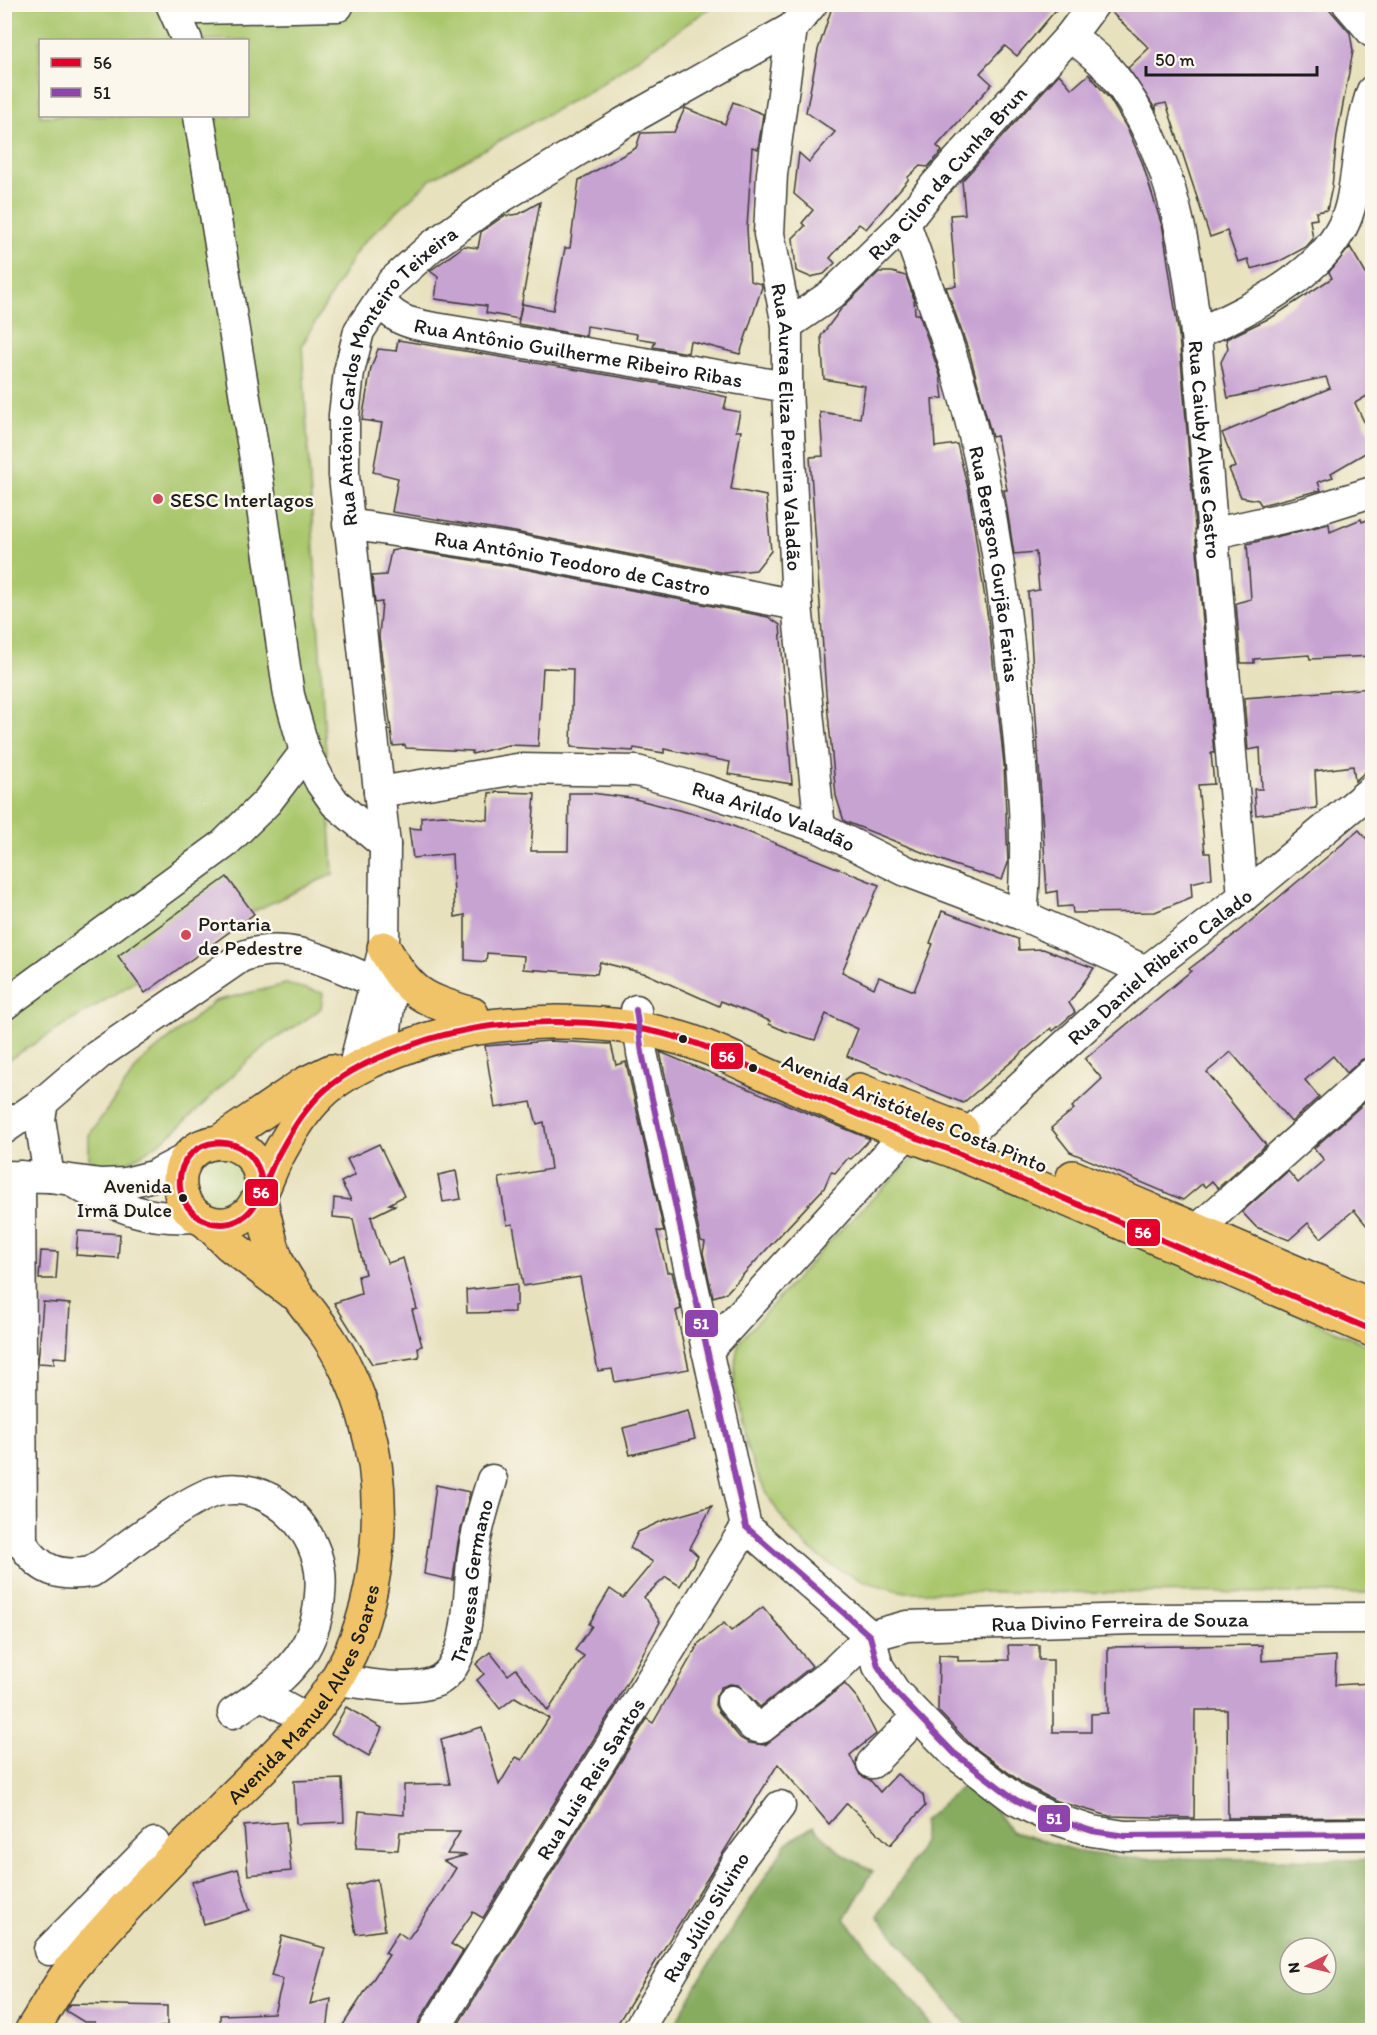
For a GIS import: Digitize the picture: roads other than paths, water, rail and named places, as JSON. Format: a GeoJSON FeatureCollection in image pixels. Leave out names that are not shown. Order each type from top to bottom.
{"type":"FeatureCollection","features":[{"type":"Feature","properties":{"kind":"main road"},"geometry":{"type":"LineString","coordinates":[[384,948],[402,979],[417,993],[433,1002],[472,1014]]}},
{"type":"Feature","properties":{"kind":"main road","name":"Avenida Aristóteles Costa Pinto"},"geometry":{"type":"LineString","coordinates":[[219,1142],[304,1084],[374,1053],[419,1028],[472,1014],[550,1004],[592,1005],[638,1019]]}},
{"type":"Feature","properties":{"kind":"main road","name":"Avenida Aristóteles Costa Pinto"},"geometry":{"type":"LineString","coordinates":[[261,1190],[281,1150],[315,1100],[374,1053],[474,1029],[638,1019],[679,1019],[730,1037],[915,1126],[960,1141],[1192,1240],[1372,1305]]}},
{"type":"Feature","properties":{"kind":"main road"},"geometry":{"type":"LineString","coordinates":[[219,1142],[241,1147],[250,1154],[261,1174],[261,1190],[248,1214],[239,1220],[218,1224],[202,1219],[183,1199],[180,1177],[189,1157],[197,1149],[219,1142]]}},
{"type":"Feature","properties":{"kind":"main road","name":"Avenida Manuel Alves Soares"},"geometry":{"type":"LineString","coordinates":[[32,2031],[78,1962],[306,1719],[336,1680],[361,1621],[375,1567],[380,1521],[375,1469],[366,1421],[344,1366],[323,1329],[298,1298],[279,1264],[270,1242],[261,1190]]}},
{"type":"Feature","properties":{"kind":"main road","name":"Avenida Manuel Alves Soares"},"geometry":{"type":"LineString","coordinates":[[202,1219],[298,1298]]}},
{"type":"Feature","properties":{"kind":"main road","name":"Avenida Aristóteles Costa Pinto"},"geometry":{"type":"LineString","coordinates":[[1192,1240],[1372,1330]]}},
{"type":"Feature","properties":{"kind":"street","name":"Rua Antônio Carlos Monteiro Teixeira"},"geometry":{"type":"LineString","coordinates":[[374,1053],[391,993],[384,948],[385,844],[348,524],[344,415],[349,372],[359,331],[392,282],[432,246],[489,205],[623,123],[792,28],[812,4]]}},
{"type":"Feature","properties":{"kind":"street","name":"Rua Cilon da Cunha Brun"},"geometry":{"type":"LineString","coordinates":[[787,325],[839,287],[905,223],[951,167],[1070,36],[1094,4]]}},
{"type":"Feature","properties":{"kind":"street"},"geometry":{"type":"LineString","coordinates":[[1348,4],[1372,32]]}},
{"type":"Feature","properties":{"kind":"street"},"geometry":{"type":"LineString","coordinates":[[188,39],[189,6],[338,6]]}},
{"type":"Feature","properties":{"kind":"street","name":"Rua Aurea Eliza Pereira Valadão"},"geometry":{"type":"LineString","coordinates":[[792,28],[772,174],[769,234],[787,325],[787,387],[797,605],[820,828]]}},
{"type":"Feature","properties":{"kind":"street","name":"Rua Caiuby Alves Castro"},"geometry":{"type":"LineString","coordinates":[[1070,36],[1101,61],[1117,81],[1153,144],[1171,190],[1181,226],[1190,276],[1196,334],[1243,897]]}},
{"type":"Feature","properties":{"kind":"street"},"geometry":{"type":"LineString","coordinates":[[1196,334],[1268,297],[1308,269],[1329,248],[1341,230],[1351,206],[1364,120],[1372,91]]}},
{"type":"Feature","properties":{"kind":"street"},"geometry":{"type":"LineString","coordinates":[[199,117],[254,453],[289,694],[305,752],[321,783],[335,803],[385,844]]}},
{"type":"Feature","properties":{"kind":"street","name":"Rua Bergson Gurjão Farias"},"geometry":{"type":"LineString","coordinates":[[905,223],[953,361],[979,462],[998,555],[1026,811],[1026,877],[1022,915]]}},
{"type":"Feature","properties":{"kind":"street","name":"Rua Antônio Guilherme Ribeiro Ribas"},"geometry":{"type":"LineString","coordinates":[[381,301],[389,313],[405,322],[787,387]]}},
{"type":"Feature","properties":{"kind":"street"},"geometry":{"type":"LineString","coordinates":[[1211,534],[1305,513],[1372,492]]}},
{"type":"Feature","properties":{"kind":"street","name":"Rua Antônio Teodoro de Castro"},"geometry":{"type":"LineString","coordinates":[[348,524],[512,549],[797,605]]}},
{"type":"Feature","properties":{"kind":"street"},"geometry":{"type":"LineString","coordinates":[[4,1005],[223,845],[267,802],[305,752]]}},
{"type":"Feature","properties":{"kind":"street","name":"Rua Arildo Valadão"},"geometry":{"type":"LineString","coordinates":[[379,792],[517,769],[637,771],[820,828],[906,871],[1022,915],[1146,971]]}},
{"type":"Feature","properties":{"kind":"street","name":"Rua Daniel Ribeiro Calado"},"geometry":{"type":"LineString","coordinates":[[960,1141],[1146,971],[1243,897],[1372,790]]}},
{"type":"Feature","properties":{"kind":"street","name":"Rua Antônio Carlos Monteiro Teixeira"},"geometry":{"type":"LineString","coordinates":[[374,1053],[375,982],[384,948]]}},
{"type":"Feature","properties":{"kind":"street"},"geometry":{"type":"LineString","coordinates":[[4,1129],[43,1102],[98,1055],[241,957],[256,951],[294,951],[375,982]]}},
{"type":"Feature","properties":{"kind":"street"},"geometry":{"type":"LineString","coordinates":[[638,1019],[746,1527],[870,1636],[878,1666],[895,1692],[917,1718],[954,1753],[1016,1800],[1049,1817],[1092,1831],[1161,1838],[1372,1834]]}},
{"type":"Feature","properties":{"kind":"street"},"geometry":{"type":"LineString","coordinates":[[1192,1240],[1372,1073]]}},
{"type":"Feature","properties":{"kind":"street"},"geometry":{"type":"LineString","coordinates":[[43,1102],[40,1119],[60,1179],[133,1213],[169,1219],[202,1219]]}},
{"type":"Feature","properties":{"kind":"street"},"geometry":{"type":"LineString","coordinates":[[707,1351],[915,1126]]}},
{"type":"Feature","properties":{"kind":"street"},"geometry":{"type":"LineString","coordinates":[[189,1157],[153,1176],[125,1183],[12,1176],[22,1543],[32,1559],[52,1571],[71,1575],[91,1572],[197,1498],[215,1491],[248,1490],[264,1494],[279,1503],[295,1519],[308,1540],[320,1571],[318,1605],[313,1630],[295,1665],[262,1695],[233,1713]]}},
{"type":"Feature","properties":{"kind":"street","name":"Travessa Germano"},"geometry":{"type":"LineString","coordinates":[[336,1680],[409,1687],[433,1683],[447,1676],[456,1663],[463,1643],[473,1555],[479,1523],[492,1480]]}},
{"type":"Feature","properties":{"kind":"street","name":"Rua Luis Reis Santos"},"geometry":{"type":"LineString","coordinates":[[434,2031],[746,1527]]}},
{"type":"Feature","properties":{"kind":"street","name":"Rua Divino Ferreira de Souza"},"geometry":{"type":"LineString","coordinates":[[870,1636],[907,1626],[1001,1622],[1372,1618]]}},
{"type":"Feature","properties":{"kind":"street"},"geometry":{"type":"LineString","coordinates":[[732,1701],[753,1726],[764,1726],[835,1670],[870,1636]]}},
{"type":"Feature","properties":{"kind":"street"},"geometry":{"type":"LineString","coordinates":[[262,1695],[306,1719]]}},
{"type":"Feature","properties":{"kind":"street"},"geometry":{"type":"LineString","coordinates":[[872,1763],[917,1718]]}},
{"type":"Feature","properties":{"kind":"street","name":"Rua Júlio Silvino"},"geometry":{"type":"LineString","coordinates":[[638,2031],[737,1863],[780,1806]]}},
{"type":"Feature","properties":{"kind":"street"},"geometry":{"type":"LineString","coordinates":[[49,1950],[155,1843]]}},
{"type":"Feature","properties":{"kind":"place","name":"SESC Interlagos"},"geometry":{"type":"Point","coordinates":[158,499]}},
{"type":"Feature","properties":{"kind":"place","name":"Portaria de Pedestre"},"geometry":{"type":"Point","coordinates":[186,935]}},
{"type":"Feature","properties":{"kind":"place","name":"Avenida Irmã Dulce"},"geometry":{"type":"Point","coordinates":[183,1198]}}]}
